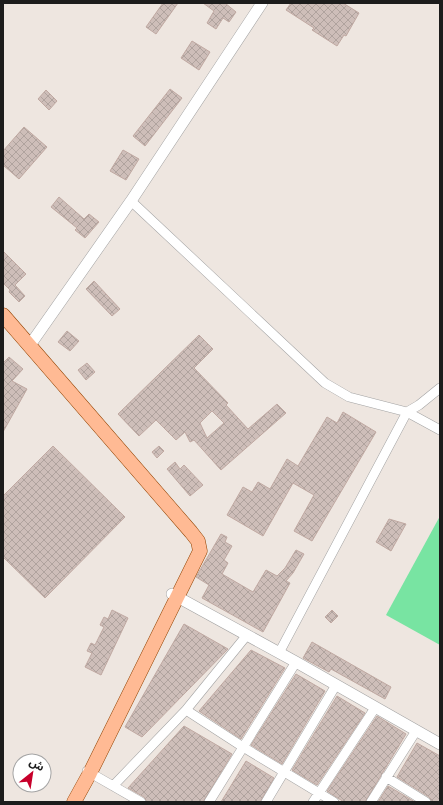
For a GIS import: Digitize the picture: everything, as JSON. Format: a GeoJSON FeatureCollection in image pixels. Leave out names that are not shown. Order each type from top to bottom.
{"type":"FeatureCollection","features":[{"type":"Feature","properties":{"kind":"main road"},"geometry":{"type":"LineString","coordinates":[[3,315],[191,532],[198,541],[200,551],[175,596],[74,802]]}},
{"type":"Feature","properties":{"kind":"main road"},"geometry":{"type":"LineString","coordinates":[[67,802],[88,771]]}},
{"type":"Feature","properties":{"kind":"street"},"geometry":{"type":"LineString","coordinates":[[30,345],[131,201],[262,3]]}},
{"type":"Feature","properties":{"kind":"street"},"geometry":{"type":"LineString","coordinates":[[131,201],[325,384],[349,397],[407,412],[440,430]]}},
{"type":"Feature","properties":{"kind":"street"},"geometry":{"type":"LineString","coordinates":[[279,653],[407,412],[419,405],[440,388]]}},
{"type":"Feature","properties":{"kind":"street"},"geometry":{"type":"LineString","coordinates":[[175,596],[296,662],[440,744]]}},
{"type":"Feature","properties":{"kind":"street"},"geometry":{"type":"LineString","coordinates":[[113,786],[186,710],[247,635]]}},
{"type":"Feature","properties":{"kind":"street"},"geometry":{"type":"LineString","coordinates":[[209,802],[296,662]]}},
{"type":"Feature","properties":{"kind":"street"},"geometry":{"type":"LineString","coordinates":[[266,802],[336,685]]}},
{"type":"Feature","properties":{"kind":"street"},"geometry":{"type":"LineString","coordinates":[[314,802],[319,792],[375,708]]}},
{"type":"Feature","properties":{"kind":"street"},"geometry":{"type":"LineString","coordinates":[[186,710],[334,802]]}},
{"type":"Feature","properties":{"kind":"street"},"geometry":{"type":"LineString","coordinates":[[371,802],[416,731]]}},
{"type":"Feature","properties":{"kind":"street"},"geometry":{"type":"LineString","coordinates":[[88,771],[141,802]]}},
{"type":"Feature","properties":{"kind":"street"},"geometry":{"type":"LineString","coordinates":[[386,777],[426,802]]}},
{"type":"Feature","properties":{"kind":"green space"},"geometry":{"type":"Polygon","coordinates":[[[440,516],[440,645],[386,615],[440,516]]]}},
{"type":"Feature","properties":{"kind":"building"},"geometry":{"type":"Polygon","coordinates":[[[163,3],[178,3],[156,34],[146,27],[163,3]]]}},
{"type":"Feature","properties":{"kind":"building"},"geometry":{"type":"Polygon","coordinates":[[[203,3],[225,3],[236,12],[229,22],[223,18],[216,29],[207,23],[214,11],[203,3]]]}},
{"type":"Feature","properties":{"kind":"building"},"geometry":{"type":"Polygon","coordinates":[[[291,3],[343,3],[359,13],[346,36],[344,35],[337,46],[312,30],[314,28],[286,10],[291,3]]]}},
{"type":"Feature","properties":{"kind":"building"},"geometry":{"type":"Polygon","coordinates":[[[192,41],[210,52],[199,70],[181,58],[192,41]]]}},
{"type":"Feature","properties":{"kind":"building"},"geometry":{"type":"Polygon","coordinates":[[[170,89],[182,98],[145,146],[133,136],[170,89]]]}},
{"type":"Feature","properties":{"kind":"building"},"geometry":{"type":"Polygon","coordinates":[[[46,90],[57,101],[49,110],[38,99],[46,90]]]}},
{"type":"Feature","properties":{"kind":"building"},"geometry":{"type":"Polygon","coordinates":[[[24,127],[47,147],[19,179],[3,165],[3,151],[24,127]]]}},
{"type":"Feature","properties":{"kind":"building"},"geometry":{"type":"Polygon","coordinates":[[[123,150],[139,159],[126,180],[110,171],[123,150]]]}},
{"type":"Feature","properties":{"kind":"building"},"geometry":{"type":"Polygon","coordinates":[[[59,197],[84,219],[89,214],[99,222],[85,238],[75,230],[77,228],[51,207],[59,197]]]}},
{"type":"Feature","properties":{"kind":"building"},"geometry":{"type":"Polygon","coordinates":[[[3,251],[26,274],[15,285],[25,296],[19,302],[9,292],[10,290],[3,283],[3,251]]]}},
{"type":"Feature","properties":{"kind":"building"},"geometry":{"type":"Polygon","coordinates":[[[94,281],[120,309],[112,316],[86,289],[94,281]]]}},
{"type":"Feature","properties":{"kind":"building"},"geometry":{"type":"Polygon","coordinates":[[[67,331],[79,341],[70,351],[58,342],[67,331]]]}},
{"type":"Feature","properties":{"kind":"building"},"geometry":{"type":"Polygon","coordinates":[[[199,335],[213,349],[194,368],[228,403],[226,405],[248,429],[277,404],[286,413],[221,470],[194,440],[190,442],[185,432],[176,440],[156,420],[139,436],[118,414],[199,335]],[[212,411],[200,423],[207,438],[224,423],[212,411]]]}},
{"type":"Feature","properties":{"kind":"building"},"geometry":{"type":"Polygon","coordinates":[[[9,357],[23,369],[12,381],[27,389],[3,432],[3,363],[9,357]]]}},
{"type":"Feature","properties":{"kind":"building"},"geometry":{"type":"Polygon","coordinates":[[[87,363],[95,372],[86,380],[78,370],[87,363]]]}},
{"type":"Feature","properties":{"kind":"building"},"geometry":{"type":"Polygon","coordinates":[[[343,412],[376,432],[312,541],[294,531],[314,495],[293,483],[263,536],[227,515],[243,487],[252,492],[258,482],[270,489],[287,459],[298,466],[327,417],[337,423],[343,412]]]}},
{"type":"Feature","properties":{"kind":"building"},"geometry":{"type":"Polygon","coordinates":[[[53,446],[125,517],[45,598],[3,557],[3,496],[53,446]]]}},
{"type":"Feature","properties":{"kind":"building"},"geometry":{"type":"Polygon","coordinates":[[[159,446],[164,451],[157,458],[152,452],[159,446]]]}},
{"type":"Feature","properties":{"kind":"building"},"geometry":{"type":"Polygon","coordinates":[[[175,462],[180,469],[184,465],[203,485],[190,496],[167,469],[175,462]]]}},
{"type":"Feature","properties":{"kind":"building"},"geometry":{"type":"Polygon","coordinates":[[[389,519],[406,524],[391,551],[376,542],[389,519]]]}},
{"type":"Feature","properties":{"kind":"building"},"geometry":{"type":"Polygon","coordinates":[[[221,534],[227,537],[225,542],[232,546],[224,560],[228,563],[222,574],[253,592],[266,570],[277,576],[285,568],[296,550],[304,554],[293,573],[286,581],[290,583],[263,632],[202,598],[209,585],[196,577],[221,534]]]}},
{"type":"Feature","properties":{"kind":"building"},"geometry":{"type":"Polygon","coordinates":[[[112,610],[128,618],[101,675],[85,667],[92,653],[87,651],[91,643],[95,645],[104,627],[100,625],[104,617],[108,619],[112,610]]]}},
{"type":"Feature","properties":{"kind":"building"},"geometry":{"type":"Polygon","coordinates":[[[332,610],[338,616],[331,623],[325,617],[332,610]]]}},
{"type":"Feature","properties":{"kind":"building"},"geometry":{"type":"Polygon","coordinates":[[[184,624],[228,649],[142,737],[125,727],[184,624]]]}},
{"type":"Feature","properties":{"kind":"building"},"geometry":{"type":"Polygon","coordinates":[[[312,642],[391,687],[385,699],[331,669],[329,672],[303,658],[312,642]]]}},
{"type":"Feature","properties":{"kind":"building"},"geometry":{"type":"Polygon","coordinates":[[[251,650],[285,668],[241,739],[199,711],[251,650]]]}},
{"type":"Feature","properties":{"kind":"building"},"geometry":{"type":"Polygon","coordinates":[[[296,674],[325,691],[282,764],[251,745],[296,674]]]}},
{"type":"Feature","properties":{"kind":"building"},"geometry":{"type":"Polygon","coordinates":[[[337,696],[365,713],[317,785],[292,770],[337,696]]]}},
{"type":"Feature","properties":{"kind":"building"},"geometry":{"type":"Polygon","coordinates":[[[377,716],[406,734],[365,802],[344,802],[327,791],[377,716]]]}},
{"type":"Feature","properties":{"kind":"building"},"geometry":{"type":"Polygon","coordinates":[[[184,726],[232,754],[203,802],[147,802],[144,797],[128,788],[184,726]]]}},
{"type":"Feature","properties":{"kind":"building"},"geometry":{"type":"Polygon","coordinates":[[[417,743],[440,756],[440,802],[432,802],[429,797],[397,777],[417,743]]]}},
{"type":"Feature","properties":{"kind":"building"},"geometry":{"type":"Polygon","coordinates":[[[246,761],[274,778],[260,802],[221,802],[246,761]]]}},
{"type":"Feature","properties":{"kind":"building"},"geometry":{"type":"Polygon","coordinates":[[[388,786],[415,802],[378,802],[388,786]]]}}]}
